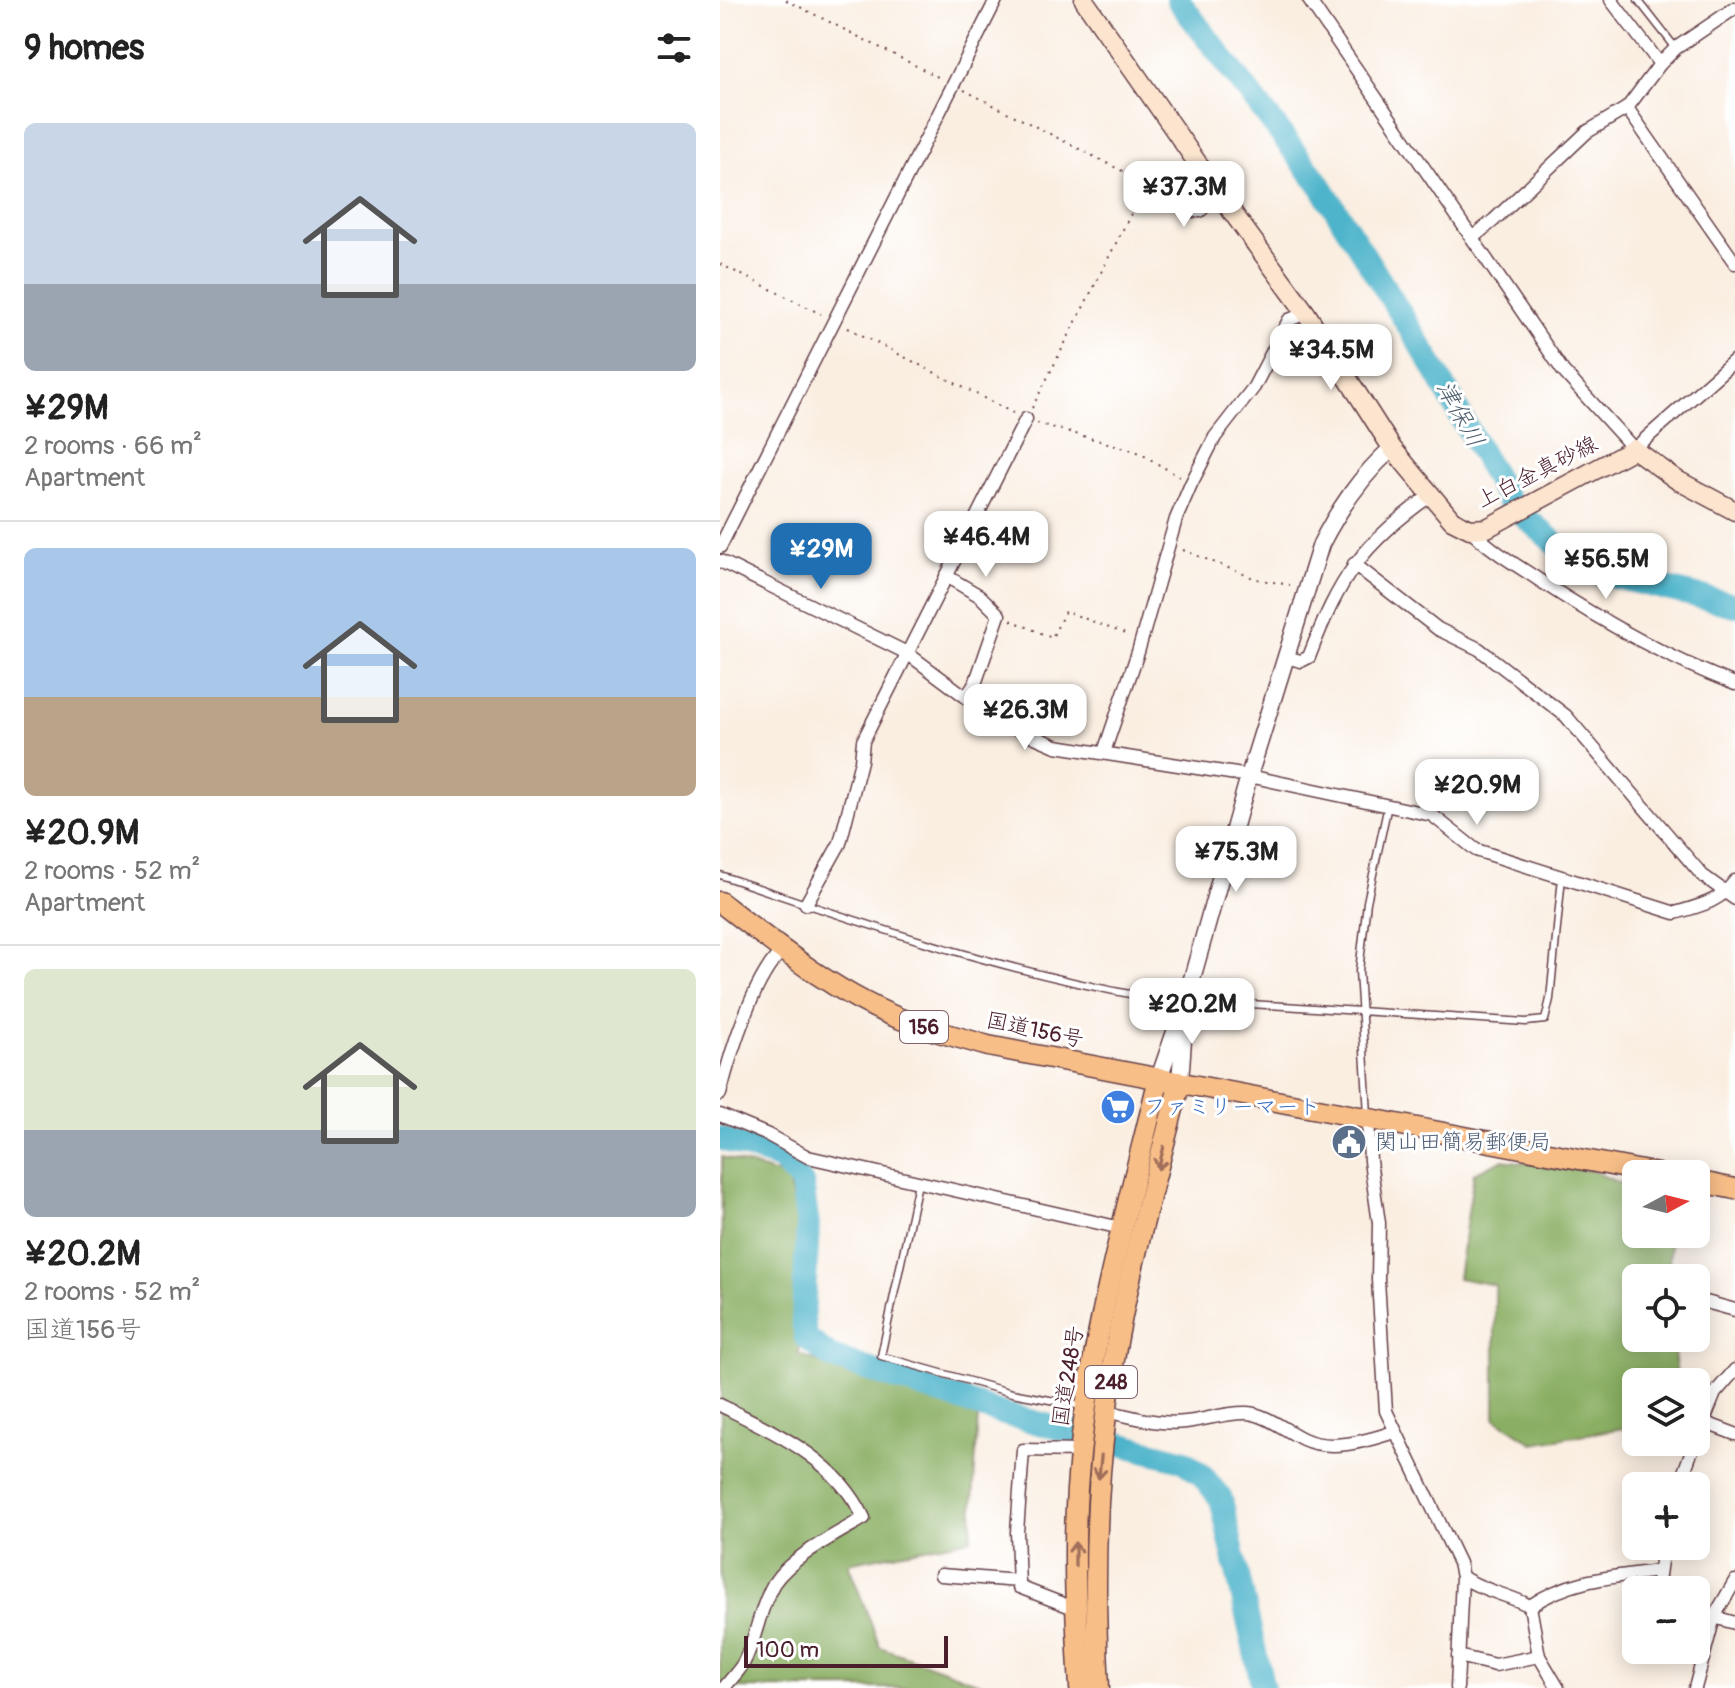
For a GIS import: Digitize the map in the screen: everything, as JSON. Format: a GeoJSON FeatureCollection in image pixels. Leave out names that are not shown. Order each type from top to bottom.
{"type":"FeatureCollection","features":[{"type":"Feature","properties":{"kind":"highway","name":"国道156号"},"geometry":{"type":"LineString","coordinates":[[720,902],[782,951],[830,983],[909,1022],[988,1046],[1622,1167]]}},
{"type":"Feature","properties":{"kind":"highway","name":"国道248号"},"geometry":{"type":"LineString","coordinates":[[1099,1688],[1096,1409],[1121,1228],[1159,1078]]}},
{"type":"Feature","properties":{"kind":"highway","name":"国道248号"},"geometry":{"type":"LineString","coordinates":[[1080,1688],[1075,1548],[1081,1451],[1096,1409],[1180,1082]]}},
{"type":"Feature","properties":{"kind":"highway"},"geometry":{"type":"LineString","coordinates":[[1710,1184],[1735,1189]]}},
{"type":"Feature","properties":{"kind":"main road","name":"上白金真砂線"},"geometry":{"type":"LineString","coordinates":[[1084,0],[1306,313],[1392,448],[1452,520],[1479,529],[1630,451],[1735,511]]}},
{"type":"Feature","properties":{"kind":"street"},"geometry":{"type":"LineString","coordinates":[[720,547],[996,0]]}},
{"type":"Feature","properties":{"kind":"street"},"geometry":{"type":"LineString","coordinates":[[1309,0],[1563,371],[1630,451],[1735,360]]}},
{"type":"Feature","properties":{"kind":"street"},"geometry":{"type":"LineString","coordinates":[[1611,0],[1660,64]]}},
{"type":"Feature","properties":{"kind":"street"},"geometry":{"type":"LineString","coordinates":[[1472,238],[1587,132],[1627,108],[1676,48],[1735,8]]}},
{"type":"Feature","properties":{"kind":"street"},"geometry":{"type":"LineString","coordinates":[[1627,108],[1735,263]]}},
{"type":"Feature","properties":{"kind":"street"},"geometry":{"type":"LineString","coordinates":[[1147,184],[1169,196],[1186,211],[1200,211],[1219,194]]}},
{"type":"Feature","properties":{"kind":"street"},"geometry":{"type":"LineString","coordinates":[[1104,752],[1168,545],[1191,484],[1215,437],[1254,387],[1289,320],[1306,313]]}},
{"type":"Feature","properties":{"kind":"street"},"geometry":{"type":"LineString","coordinates":[[806,904],[840,843],[861,761],[863,741],[1026,419]]}},
{"type":"Feature","properties":{"kind":"street"},"geometry":{"type":"LineString","coordinates":[[1159,1078],[1186,1000],[1249,776],[1321,544],[1337,512],[1368,469],[1392,448]]}},
{"type":"Feature","properties":{"kind":"street"},"geometry":{"type":"LineString","coordinates":[[1285,657],[1301,661],[1309,657],[1336,594],[1354,564],[1384,532],[1431,495]]}},
{"type":"Feature","properties":{"kind":"street"},"geometry":{"type":"LineString","coordinates":[[1479,529],[1498,554],[1572,602],[1633,638],[1735,684]]}},
{"type":"Feature","properties":{"kind":"street"},"geometry":{"type":"LineString","coordinates":[[720,561],[907,653],[966,697],[1021,731],[1056,746],[1249,776],[1432,815],[1476,850],[1675,913],[1730,896]]}},
{"type":"Feature","properties":{"kind":"street"},"geometry":{"type":"LineString","coordinates":[[1354,564],[1438,629],[1479,649],[1566,716],[1702,875],[1730,896]]}},
{"type":"Feature","properties":{"kind":"street"},"geometry":{"type":"LineString","coordinates":[[946,576],[980,596],[999,615],[975,684],[966,697]]}},
{"type":"Feature","properties":{"kind":"street"},"geometry":{"type":"LineString","coordinates":[[1730,896],[1735,881]]}},
{"type":"Feature","properties":{"kind":"street"},"geometry":{"type":"LineString","coordinates":[[720,1094],[726,1045],[772,960],[782,951]]}},
{"type":"Feature","properties":{"kind":"street"},"geometry":{"type":"LineString","coordinates":[[1180,1082],[1186,1000]]}},
{"type":"Feature","properties":{"kind":"street"},"geometry":{"type":"LineString","coordinates":[[720,1115],[768,1135],[808,1157],[1121,1228]]}},
{"type":"Feature","properties":{"kind":"street"},"geometry":{"type":"LineString","coordinates":[[1368,1118],[1370,1161],[1379,1223],[1378,1280],[1386,1411],[1451,1543],[1462,1577],[1457,1688]]}},
{"type":"Feature","properties":{"kind":"street"},"geometry":{"type":"LineString","coordinates":[[1710,1303],[1735,1310]]}},
{"type":"Feature","properties":{"kind":"street"},"geometry":{"type":"LineString","coordinates":[[1710,1405],[1715,1393],[1735,1370]]}},
{"type":"Feature","properties":{"kind":"street"},"geometry":{"type":"LineString","coordinates":[[720,1405],[777,1433],[812,1455],[840,1481],[864,1518],[817,1547],[776,1580],[760,1611],[742,1665],[724,1688]]}},
{"type":"Feature","properties":{"kind":"street"},"geometry":{"type":"LineString","coordinates":[[1096,1409],[1163,1424],[1230,1413],[1252,1413],[1306,1441],[1339,1445],[1394,1432]]}},
{"type":"Feature","properties":{"kind":"street"},"geometry":{"type":"LineString","coordinates":[[1710,1425],[1735,1434]]}},
{"type":"Feature","properties":{"kind":"street"},"geometry":{"type":"LineString","coordinates":[[1076,1609],[1019,1587],[1017,1532],[1023,1450],[1081,1451]]}},
{"type":"Feature","properties":{"kind":"street"},"geometry":{"type":"LineString","coordinates":[[1658,1576],[1661,1560]]}},
{"type":"Feature","properties":{"kind":"street"},"geometry":{"type":"LineString","coordinates":[[1530,1606],[1553,1590],[1605,1577],[1659,1571]]}},
{"type":"Feature","properties":{"kind":"street"},"geometry":{"type":"LineString","coordinates":[[941,1575],[1019,1581]]}},
{"type":"Feature","properties":{"kind":"street"},"geometry":{"type":"LineString","coordinates":[[1462,1577],[1477,1587],[1516,1598],[1530,1606]]}},
{"type":"Feature","properties":{"kind":"street"},"geometry":{"type":"LineString","coordinates":[[1695,1688],[1714,1617],[1735,1581]]}},
{"type":"Feature","properties":{"kind":"street"},"geometry":{"type":"LineString","coordinates":[[1530,1606],[1539,1656],[1558,1688]]}},
{"type":"Feature","properties":{"kind":"street"},"geometry":{"type":"LineString","coordinates":[[1714,1617],[1735,1623]]}},
{"type":"Feature","properties":{"kind":"street"},"geometry":{"type":"LineString","coordinates":[[1458,1656],[1495,1665],[1539,1656]]}},
{"type":"Feature","properties":{"kind":"lane"},"geometry":{"type":"LineString","coordinates":[[1638,0],[1676,48]]}},
{"type":"Feature","properties":{"kind":"lane"},"geometry":{"type":"LineString","coordinates":[[1368,1118],[1359,971],[1367,902],[1388,805]]}},
{"type":"Feature","properties":{"kind":"lane"},"geometry":{"type":"LineString","coordinates":[[720,875],[978,959],[1145,997],[1526,1022],[1545,1020],[1550,999],[1562,877]]}},
{"type":"Feature","properties":{"kind":"lane"},"geometry":{"type":"LineString","coordinates":[[918,1183],[881,1356],[1012,1393],[1096,1409]]}},
{"type":"Feature","properties":{"kind":"path"},"geometry":{"type":"LineString","coordinates":[[786,0],[1147,184],[1026,419]]}},
{"type":"Feature","properties":{"kind":"path"},"geometry":{"type":"LineString","coordinates":[[720,264],[1026,419],[1136,451],[1191,484]]}},
{"type":"Feature","properties":{"kind":"path"},"geometry":{"type":"LineString","coordinates":[[1168,545],[1215,560],[1256,579],[1307,588]]}},
{"type":"Feature","properties":{"kind":"path"},"geometry":{"type":"LineString","coordinates":[[999,615],[1052,638],[1065,611],[1141,639]]}},
{"type":"Feature","properties":{"kind":"green space"},"geometry":{"type":"Polygon","coordinates":[[[722,1157],[787,1177],[802,1236],[799,1355],[978,1415],[971,1539],[848,1563],[880,1647],[994,1688],[720,1688],[722,1157]]]}},
{"type":"Feature","properties":{"kind":"green space"},"geometry":{"type":"Polygon","coordinates":[[[1502,1160],[1593,1171],[1622,1184],[1622,1248],[1670,1248],[1669,1264],[1622,1264],[1622,1352],[1674,1352],[1676,1368],[1622,1368],[1622,1428],[1533,1443],[1495,1418],[1495,1285],[1458,1278],[1474,1173],[1502,1160]]]}},
{"type":"Feature","properties":{"kind":"waterway","name":"津保川"},"geometry":{"type":"LineString","coordinates":[[1178,0],[1321,186],[1427,356],[1510,504],[1586,570],[1735,605]]}},
{"type":"Feature","properties":{"kind":"waterway"},"geometry":{"type":"LineString","coordinates":[[720,1138],[780,1159],[802,1183],[808,1226],[803,1320],[806,1338],[831,1357],[1000,1413],[1182,1460],[1202,1475],[1221,1499],[1263,1688]]}},
{"type":"Feature","properties":{"kind":"place","name":"ファミリーマート"},"geometry":{"type":"Point","coordinates":[1118,1107]}},
{"type":"Feature","properties":{"kind":"place","name":"関山田簡易郵便局"},"geometry":{"type":"Point","coordinates":[1349,1142]}}]}
